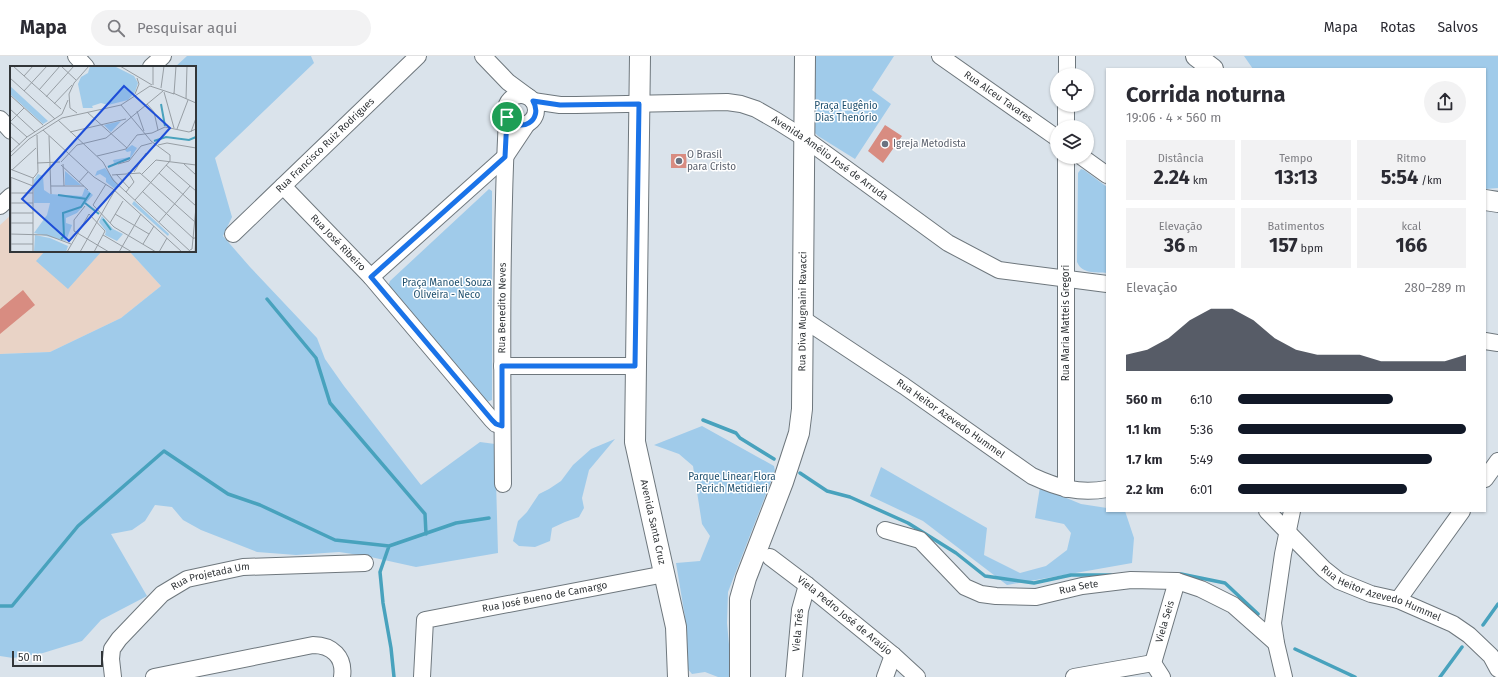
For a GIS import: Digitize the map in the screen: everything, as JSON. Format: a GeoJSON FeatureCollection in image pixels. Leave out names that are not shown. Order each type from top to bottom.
{"type":"FeatureCollection","features":[{"type":"Feature","properties":{"kind":"main road","name":"Avenida Santa Cruz"},"geometry":{"type":"LineString","coordinates":[[640,56],[635,442],[676,627],[678,677]]}},
{"type":"Feature","properties":{"kind":"main road","name":"Rua Diva Mugnaini Ravacci"},"geometry":{"type":"LineString","coordinates":[[761,558],[799,433],[802,409],[806,56]]}},
{"type":"Feature","properties":{"kind":"main road"},"geometry":{"type":"LineString","coordinates":[[1196,56],[1212,68]]}},
{"type":"Feature","properties":{"kind":"main road"},"geometry":{"type":"LineString","coordinates":[[1486,200],[1498,198]]}},
{"type":"Feature","properties":{"kind":"main road"},"geometry":{"type":"LineString","coordinates":[[1486,200],[1498,202]]}},
{"type":"Feature","properties":{"kind":"main road"},"geometry":{"type":"LineString","coordinates":[[740,677],[740,599],[761,558]]}},
{"type":"Feature","properties":{"kind":"street"},"geometry":{"type":"LineString","coordinates":[[76,56],[85,66]]}},
{"type":"Feature","properties":{"kind":"street"},"geometry":{"type":"LineString","coordinates":[[152,66],[164,56]]}},
{"type":"Feature","properties":{"kind":"street","name":"Rua Francisco Ruiz Rodrigues"},"geometry":{"type":"LineString","coordinates":[[233,234],[418,56]]}},
{"type":"Feature","properties":{"kind":"street"},"geometry":{"type":"LineString","coordinates":[[371,277],[505,157],[527,124],[531,122],[536,114],[536,109],[530,99],[519,92],[483,56]]}},
{"type":"Feature","properties":{"kind":"street","name":"Rua Alceu Tavares"},"geometry":{"type":"LineString","coordinates":[[940,56],[1050,133]]}},
{"type":"Feature","properties":{"kind":"street"},"geometry":{"type":"LineString","coordinates":[[1067,56],[1067,68]]}},
{"type":"Feature","properties":{"kind":"street","name":"Rua Benedito Neves"},"geometry":{"type":"LineString","coordinates":[[494,68],[508,95],[505,157],[502,366],[503,484]]}},
{"type":"Feature","properties":{"kind":"street","name":"Avenida Amélio José de Arruda"},"geometry":{"type":"LineString","coordinates":[[507,110],[510,100],[518,95],[560,105],[727,102],[741,104],[756,109],[804,138],[948,243],[999,270],[1106,284]]}},
{"type":"Feature","properties":{"kind":"street"},"geometry":{"type":"LineString","coordinates":[[507,110],[513,123],[518,125],[527,124]]}},
{"type":"Feature","properties":{"kind":"street"},"geometry":{"type":"LineString","coordinates":[[0,119],[10,130]]}},
{"type":"Feature","properties":{"kind":"street","name":"Rua Maria Matteis Gregori"},"geometry":{"type":"LineString","coordinates":[[1066,164],[1066,488]]}},
{"type":"Feature","properties":{"kind":"street"},"geometry":{"type":"LineString","coordinates":[[1092,164],[1106,174]]}},
{"type":"Feature","properties":{"kind":"street","name":"Rua José Ribeiro"},"geometry":{"type":"LineString","coordinates":[[283,186],[371,277],[492,420],[496,424],[502,426]]}},
{"type":"Feature","properties":{"kind":"street"},"geometry":{"type":"LineString","coordinates":[[0,206],[10,197]]}},
{"type":"Feature","properties":{"kind":"street","name":"Rua Heitor Azevedo Hummel"},"geometry":{"type":"LineString","coordinates":[[803,319],[904,386],[1032,476],[1052,485],[1080,491],[1096,491],[1106,488]]}},
{"type":"Feature","properties":{"kind":"street"},"geometry":{"type":"LineString","coordinates":[[1486,341],[1498,343]]}},
{"type":"Feature","properties":{"kind":"street"},"geometry":{"type":"LineString","coordinates":[[502,366],[635,366]]}},
{"type":"Feature","properties":{"kind":"street"},"geometry":{"type":"LineString","coordinates":[[1486,478],[1498,461]]}},
{"type":"Feature","properties":{"kind":"street"},"geometry":{"type":"LineString","coordinates":[[1284,677],[1273,624],[1283,554],[1283,518],[1298,512]]}},
{"type":"Feature","properties":{"kind":"street"},"geometry":{"type":"LineString","coordinates":[[1398,600],[1461,512]]}},
{"type":"Feature","properties":{"kind":"street","name":"Rua Heitor Azevedo Hummel"},"geometry":{"type":"LineString","coordinates":[[1283,518],[1304,548],[1324,569],[1339,581],[1371,594],[1398,600],[1453,624],[1469,635],[1491,656],[1498,668]]}},
{"type":"Feature","properties":{"kind":"street","name":"Rua Sete"},"geometry":{"type":"LineString","coordinates":[[885,530],[920,540],[965,587],[981,594],[1036,597],[1082,586],[1131,580],[1177,581],[1201,589],[1233,605],[1276,643]]}},
{"type":"Feature","properties":{"kind":"street"},"geometry":{"type":"LineString","coordinates":[[1283,554],[1287,547],[1293,545],[1304,548]]}},
{"type":"Feature","properties":{"kind":"street","name":"Viela Pedro José de Araújo"},"geometry":{"type":"LineString","coordinates":[[761,558],[807,585],[893,655],[917,677]]}},
{"type":"Feature","properties":{"kind":"street","name":"Rua Projetada Um"},"geometry":{"type":"LineString","coordinates":[[113,677],[111,659],[112,649],[119,639],[162,594],[187,578],[243,567],[365,563]]}},
{"type":"Feature","properties":{"kind":"street","name":"Rua José Bueno de Camargo"},"geometry":{"type":"LineString","coordinates":[[422,677],[425,620],[665,574]]}},
{"type":"Feature","properties":{"kind":"street","name":"Viela Seis"},"geometry":{"type":"LineString","coordinates":[[1152,663],[1177,581]]}},
{"type":"Feature","properties":{"kind":"street","name":"Viela Três"},"geometry":{"type":"LineString","coordinates":[[794,677],[800,610],[807,585]]}},
{"type":"Feature","properties":{"kind":"street"},"geometry":{"type":"LineString","coordinates":[[154,677],[313,645],[320,645],[332,650],[339,658],[343,669],[342,677]]}},
{"type":"Feature","properties":{"kind":"street"},"geometry":{"type":"LineString","coordinates":[[885,677],[893,655]]}},
{"type":"Feature","properties":{"kind":"street"},"geometry":{"type":"LineString","coordinates":[[1074,677],[1152,663],[1162,677]]}},
{"type":"Feature","properties":{"kind":"shaded area"},"geometry":{"type":"Polygon","coordinates":[[[10,216],[10,252],[130,252],[161,286],[121,318],[50,352],[0,354],[0,225],[10,216]]]}},
{"type":"Feature","properties":{"kind":"green space"},"geometry":{"type":"Polygon","coordinates":[[[187,56],[311,56],[314,63],[215,158],[232,217],[223,236],[317,338],[325,359],[344,386],[421,485],[480,442],[495,444],[498,553],[416,567],[366,556],[339,552],[296,555],[257,552],[201,530],[183,520],[172,507],[155,505],[145,521],[132,530],[111,534],[147,596],[101,620],[82,641],[43,653],[13,658],[0,656],[0,354],[50,352],[121,318],[161,286],[130,252],[196,252],[196,66],[176,66],[187,56]]]}},
{"type":"Feature","properties":{"kind":"green space","name":"Praça Eugênio Dias Thenório"},"geometry":{"type":"Polygon","coordinates":[[[813,56],[894,56],[872,90],[891,104],[855,159],[814,132],[813,56]]]}},
{"type":"Feature","properties":{"kind":"green space"},"geometry":{"type":"Polygon","coordinates":[[[1244,56],[1498,56],[1498,188],[1486,189],[1486,68],[1252,68],[1244,56]]]}},
{"type":"Feature","properties":{"kind":"green space"},"geometry":{"type":"Polygon","coordinates":[[[1081,169],[1084,170],[1106,186],[1106,273],[1082,269],[1077,262],[1078,173],[1081,169]]]}},
{"type":"Feature","properties":{"kind":"green space","name":"Praça Manoel Souza Oliveira - Neco"},"geometry":{"type":"Polygon","coordinates":[[[489,189],[492,191],[492,400],[487,402],[388,286],[390,281],[489,189]]]}},
{"type":"Feature","properties":{"kind":"green space"},"geometry":{"type":"Polygon","coordinates":[[[44,252],[101,252],[68,289],[36,261],[44,252]]]}},
{"type":"Feature","properties":{"kind":"green space","name":"Parque Linear Flora Perich Metidieri"},"geometry":{"type":"Polygon","coordinates":[[[702,426],[774,466],[775,471],[728,592],[727,623],[732,677],[718,677],[705,672],[692,674],[687,668],[685,617],[676,563],[700,561],[710,536],[702,524],[693,466],[679,454],[654,445],[702,426]]]}},
{"type":"Feature","properties":{"kind":"green space"},"geometry":{"type":"Polygon","coordinates":[[[615,439],[589,470],[582,498],[584,508],[579,517],[552,528],[550,541],[535,547],[519,546],[513,541],[518,521],[527,512],[539,494],[561,481],[573,465],[591,449],[615,439]]]}},
{"type":"Feature","properties":{"kind":"green space"},"geometry":{"type":"Polygon","coordinates":[[[881,467],[987,528],[984,555],[1020,573],[1046,566],[1067,550],[1071,533],[1064,524],[1035,518],[1040,487],[1081,504],[1106,508],[1106,512],[1125,512],[1134,538],[1132,563],[1007,585],[923,521],[870,496],[881,467]]]}},
{"type":"Feature","properties":{"kind":"building","name":"Igreja Metodista"},"geometry":{"type":"Polygon","coordinates":[[[885,125],[902,136],[883,163],[868,151],[885,125]]]}},
{"type":"Feature","properties":{"kind":"building","name":"O Brasil para Cristo"},"geometry":{"type":"Polygon","coordinates":[[[671,154],[686,154],[687,168],[671,168],[671,154]]]}},
{"type":"Feature","properties":{"kind":"building"},"geometry":{"type":"Polygon","coordinates":[[[23,290],[35,305],[0,334],[0,309],[23,290]]]}},
{"type":"Feature","properties":{"kind":"waterway"},"geometry":{"type":"LineString","coordinates":[[267,299],[316,358],[330,403],[425,514],[426,534]]}},
{"type":"Feature","properties":{"kind":"waterway"},"geometry":{"type":"LineString","coordinates":[[703,420],[736,433],[740,438],[774,459]]}},
{"type":"Feature","properties":{"kind":"waterway"},"geometry":{"type":"LineString","coordinates":[[0,606],[12,606],[78,526],[164,451],[228,494],[260,505],[335,540],[389,546],[456,523],[489,518]]}},
{"type":"Feature","properties":{"kind":"waterway"},"geometry":{"type":"LineString","coordinates":[[800,473],[827,491],[850,497],[908,523],[956,553],[985,576],[1034,583],[1071,575],[1111,575]]}},
{"type":"Feature","properties":{"kind":"waterway"},"geometry":{"type":"LineString","coordinates":[[389,546],[380,572],[394,677]]}},
{"type":"Feature","properties":{"kind":"waterway"},"geometry":{"type":"LineString","coordinates":[[1181,574],[1225,583],[1258,614]]}},
{"type":"Feature","properties":{"kind":"waterway"},"geometry":{"type":"LineString","coordinates":[[1483,625],[1498,604]]}},
{"type":"Feature","properties":{"kind":"waterway"},"geometry":{"type":"LineString","coordinates":[[1440,677],[1462,647]]}},
{"type":"Feature","properties":{"kind":"waterway"},"geometry":{"type":"LineString","coordinates":[[1295,649],[1355,677]]}},
{"type":"Feature","properties":{"kind":"place","name":"Igreja Metodista"},"geometry":{"type":"Point","coordinates":[885,144]}},
{"type":"Feature","properties":{"kind":"place","name":"O Brasil para Cristo"},"geometry":{"type":"Point","coordinates":[679,161]}},
{"type":"Feature","properties":{"kind":"route"},"geometry":{"type":"LineString","coordinates":[[533,101],[560,105],[639,104],[635,366],[502,366],[502,426],[496,424],[492,420],[371,277],[505,157],[507,117],[513,123],[518,125],[531,122],[536,114],[533,101]]}}]}
